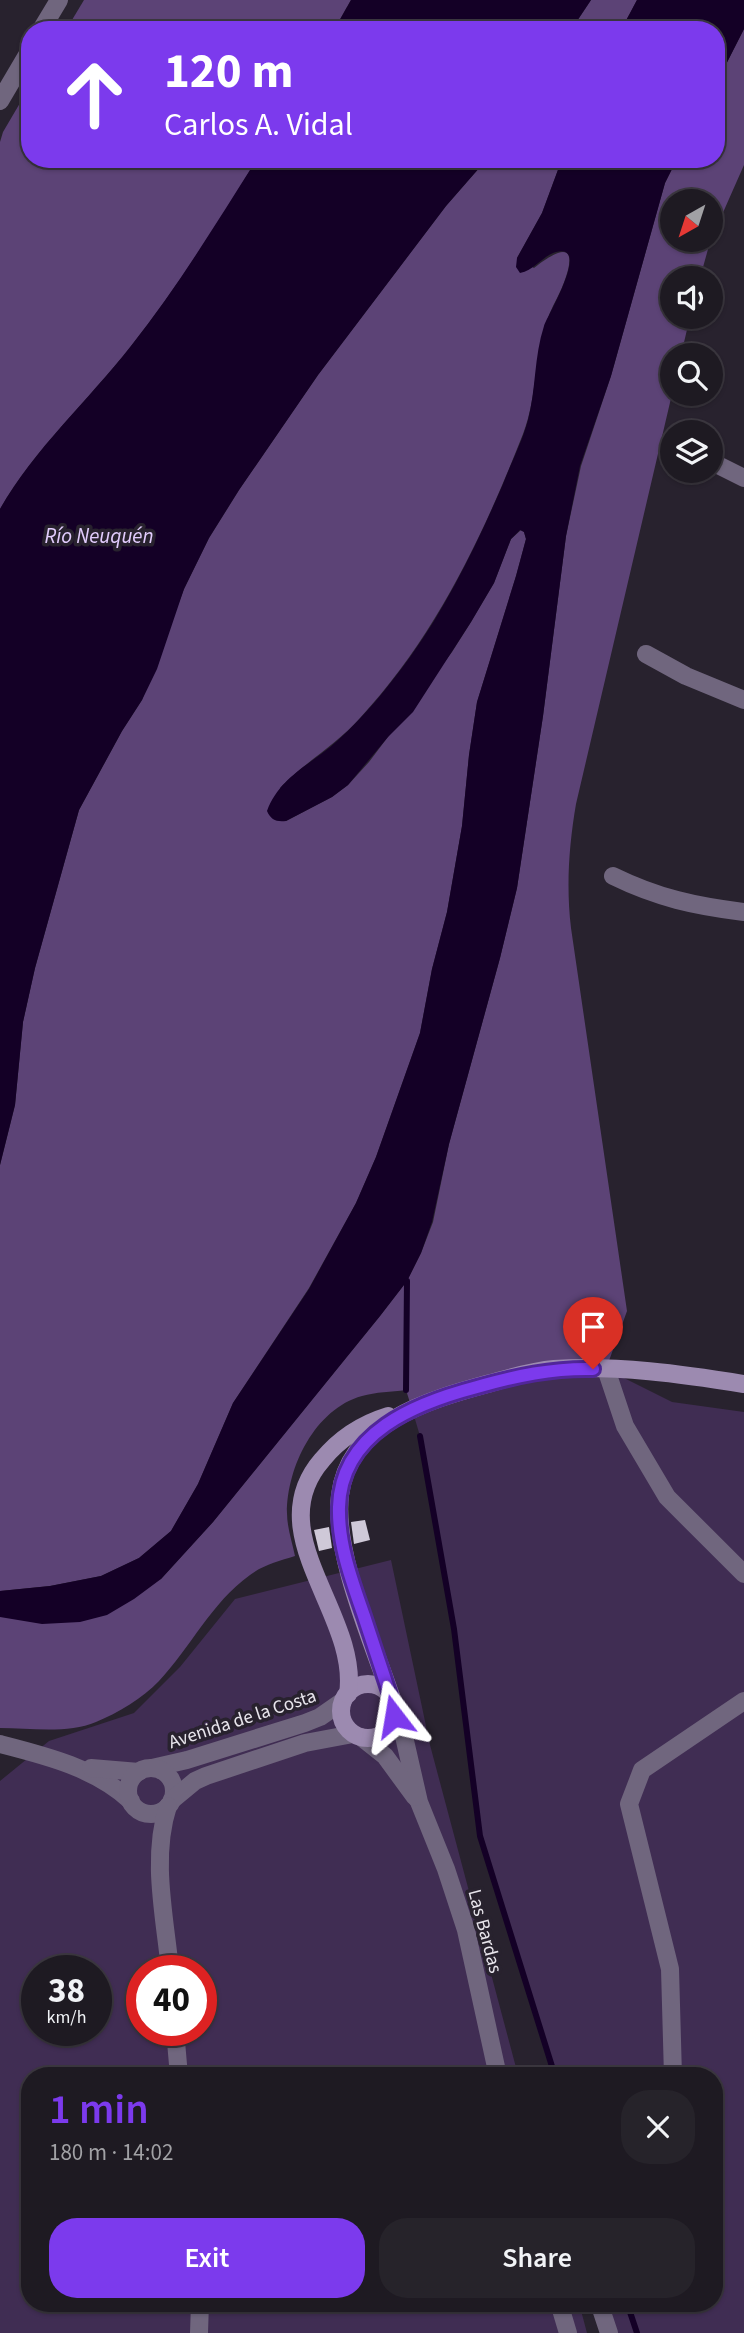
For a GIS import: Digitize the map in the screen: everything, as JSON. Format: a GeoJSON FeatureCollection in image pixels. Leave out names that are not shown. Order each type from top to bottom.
{"type":"FeatureCollection","features":[{"type":"Feature","properties":{"kind":"street"},"geometry":{"type":"LineString","coordinates":[[46,21],[58,0]]}},
{"type":"Feature","properties":{"kind":"street"},"geometry":{"type":"LineString","coordinates":[[0,101],[21,65]]}},
{"type":"Feature","properties":{"kind":"street"},"geometry":{"type":"LineString","coordinates":[[723,468],[744,478]]}},
{"type":"Feature","properties":{"kind":"street"},"geometry":{"type":"LineString","coordinates":[[646,654],[686,676],[744,700]]}},
{"type":"Feature","properties":{"kind":"street"},"geometry":{"type":"LineString","coordinates":[[613,876],[642,890],[679,902],[744,912]]}},
{"type":"Feature","properties":{"kind":"street"},"geometry":{"type":"LineString","coordinates":[[357,1735],[342,1719],[349,1668],[345,1648],[308,1554],[302,1529],[301,1501],[312,1473],[340,1441],[375,1420],[452,1394],[532,1372],[606,1369],[663,1373],[744,1384]]}},
{"type":"Feature","properties":{"kind":"street"},"geometry":{"type":"LineString","coordinates":[[606,1369],[625,1426],[667,1497],[744,1574]]}},
{"type":"Feature","properties":{"kind":"street"},"geometry":{"type":"LineString","coordinates":[[134,1805],[143,1812],[157,1813],[195,1781],[206,1776],[305,1744],[357,1735],[379,1736],[392,1724],[393,1703],[352,1582],[342,1541],[339,1506],[343,1481],[358,1451],[384,1425],[412,1409]]}},
{"type":"Feature","properties":{"kind":"street"},"geometry":{"type":"LineString","coordinates":[[345,1698],[355,1688],[371,1685],[387,1692],[393,1703]]}},
{"type":"Feature","properties":{"kind":"street","name":"Avenida de la Costa"},"geometry":{"type":"LineString","coordinates":[[0,1744],[66,1763],[112,1772],[145,1770],[187,1760],[305,1723],[320,1717],[345,1698]]}},
{"type":"Feature","properties":{"kind":"street"},"geometry":{"type":"LineString","coordinates":[[673,2067],[670,1969],[629,1804],[642,1770],[744,1701]]}},
{"type":"Feature","properties":{"kind":"street","name":"Las Bardas"},"geometry":{"type":"LineString","coordinates":[[393,1703],[403,1732],[419,1802],[467,1930],[496,2067]]}},
{"type":"Feature","properties":{"kind":"street","name":"Las Bardas"},"geometry":{"type":"LineString","coordinates":[[357,1735],[384,1756],[419,1802]]}},
{"type":"Feature","properties":{"kind":"street","name":"Avenida de la Costa"},"geometry":{"type":"LineString","coordinates":[[66,1763],[109,1783],[134,1805]]}},
{"type":"Feature","properties":{"kind":"street"},"geometry":{"type":"LineString","coordinates":[[145,1770],[130,1783],[134,1805],[152,1835],[160,1860]]}},
{"type":"Feature","properties":{"kind":"street","name":"Avenida de la Costa"},"geometry":{"type":"LineString","coordinates":[[145,1770],[166,1773],[171,1779],[174,1786],[170,1803]]}},
{"type":"Feature","properties":{"kind":"street"},"geometry":{"type":"LineString","coordinates":[[169,1955],[160,1860],[163,1826],[170,1803]]}},
{"type":"Feature","properties":{"kind":"street"},"geometry":{"type":"LineString","coordinates":[[176,2046],[178,2067]]}},
{"type":"Feature","properties":{"kind":"street"},"geometry":{"type":"LineString","coordinates":[[199,2333],[200,2312]]}},
{"type":"Feature","properties":{"kind":"street"},"geometry":{"type":"LineString","coordinates":[[562,2312],[568,2333]]}},
{"type":"Feature","properties":{"kind":"street"},"geometry":{"type":"LineString","coordinates":[[602,2312],[609,2333]]}},
{"type":"Feature","properties":{"kind":"shaded area"},"geometry":{"type":"Polygon","coordinates":[[[84,0],[351,0],[339,21],[71,21],[84,0]]]}},
{"type":"Feature","properties":{"kind":"shaded area"},"geometry":{"type":"Polygon","coordinates":[[[591,0],[637,0],[626,21],[577,21],[591,0]]]}},
{"type":"Feature","properties":{"kind":"shaded area"},"geometry":{"type":"Polygon","coordinates":[[[744,29],[744,165],[723,213],[723,189],[663,189],[672,168],[725,168],[725,66],[744,29]]]}},
{"type":"Feature","properties":{"kind":"shaded area"},"geometry":{"type":"Polygon","coordinates":[[[21,101],[21,168],[251,168],[165,301],[114,366],[45,445],[0,509],[0,142],[21,101]]]}},
{"type":"Feature","properties":{"kind":"shaded area"},"geometry":{"type":"Polygon","coordinates":[[[479,168],[559,168],[542,213],[517,258],[534,268],[562,252],[568,254],[569,260],[564,282],[542,338],[528,418],[474,547],[455,584],[411,654],[387,687],[351,728],[280,788],[286,821],[332,797],[348,785],[369,762],[452,652],[494,583],[511,539],[521,530],[524,532],[526,539],[516,576],[477,702],[462,826],[447,912],[432,969],[420,1033],[376,1157],[356,1203],[309,1288],[233,1403],[198,1484],[171,1531],[139,1558],[101,1576],[50,1586],[0,1591],[0,1165],[15,1105],[23,1022],[35,968],[79,810],[142,700],[184,589],[209,538],[318,375],[446,206],[479,168]]]}},
{"type":"Feature","properties":{"kind":"shaded area"},"geometry":{"type":"Polygon","coordinates":[[[660,201],[660,252],[707,252],[703,266],[660,266],[660,329],[687,329],[684,343],[660,343],[660,406],[669,406],[666,420],[660,420],[660,445],[576,804],[570,850],[571,928],[627,1311],[606,1369],[567,1369],[412,1409],[406,1390],[362,1396],[345,1403],[330,1413],[307,1442],[292,1477],[287,1513],[295,1556],[260,1569],[236,1586],[159,1681],[121,1710],[96,1722],[73,1728],[0,1728],[0,1617],[161,1579],[213,1522],[380,1316],[407,1281],[421,1253],[433,1222],[449,1144],[517,888],[566,536],[581,466],[611,376],[660,201]]]}},
{"type":"Feature","properties":{"kind":"shaded area"},"geometry":{"type":"Polygon","coordinates":[[[606,1369],[672,1402],[744,1412],[744,2333],[609,2333],[602,2312],[723,2312],[723,2067],[552,2067],[480,1836],[454,1629],[420,1436],[412,1409],[451,1394],[606,1369]]]}},
{"type":"Feature","properties":{"kind":"shaded area"},"geometry":{"type":"Polygon","coordinates":[[[391,1560],[430,1745],[516,2067],[21,2067],[21,2312],[581,2312],[587,2333],[0,2333],[0,1781],[49,1741],[134,1713],[180,1667],[235,1599],[391,1560]]]}},
{"type":"Feature","properties":{"kind":"water"},"geometry":{"type":"Polygon","coordinates":[[[351,0],[591,0],[577,21],[339,21],[351,0]]]}},
{"type":"Feature","properties":{"kind":"water"},"geometry":{"type":"Polygon","coordinates":[[[637,0],[744,0],[744,29],[725,66],[725,21],[626,21],[637,0]]]}},
{"type":"Feature","properties":{"kind":"water","name":"Río Neuquén"},"geometry":{"type":"Polygon","coordinates":[[[251,168],[479,168],[446,206],[318,375],[239,490],[209,538],[184,589],[157,669],[79,810],[35,968],[23,1022],[15,1105],[0,1165],[0,509],[45,445],[148,324],[251,168]]]}},
{"type":"Feature","properties":{"kind":"water"},"geometry":{"type":"Polygon","coordinates":[[[559,168],[672,168],[663,189],[660,189],[660,201],[611,376],[580,466],[566,536],[517,888],[449,1144],[432,1222],[421,1253],[407,1281],[380,1316],[213,1522],[161,1579],[107,1615],[80,1622],[42,1624],[0,1617],[0,1591],[50,1586],[101,1576],[139,1558],[171,1531],[198,1484],[233,1403],[309,1289],[356,1203],[376,1157],[420,1033],[432,969],[447,912],[462,826],[477,702],[516,576],[526,539],[524,532],[520,530],[511,539],[494,583],[413,712],[348,785],[332,797],[286,821],[274,820],[267,811],[288,780],[347,731],[376,701],[402,668],[449,595],[493,506],[526,428],[541,337],[564,283],[570,259],[566,252],[556,252],[520,273],[516,267],[517,258],[542,213],[559,168]]]}},
{"type":"Feature","properties":{"kind":"building"},"geometry":{"type":"Polygon","coordinates":[[[365,1520],[370,1540],[354,1544],[351,1522],[365,1520]]]}},
{"type":"Feature","properties":{"kind":"building"},"geometry":{"type":"Polygon","coordinates":[[[329,1527],[332,1548],[319,1551],[314,1530],[329,1527]]]}},
{"type":"Feature","properties":{"kind":"waterway"},"geometry":{"type":"LineString","coordinates":[[406,1390],[407,1281]]}},
{"type":"Feature","properties":{"kind":"waterway"},"geometry":{"type":"LineString","coordinates":[[420,1436],[454,1629],[480,1836],[552,2067]]}},
{"type":"Feature","properties":{"kind":"waterway"},"geometry":{"type":"LineString","coordinates":[[630,2312],[637,2333]]}},
{"type":"Feature","properties":{"kind":"route"},"geometry":{"type":"LineString","coordinates":[[394,1716],[394,1707],[352,1582],[341,1534],[340,1493],[352,1460],[384,1425],[433,1400],[532,1372],[593,1369]]}}]}
